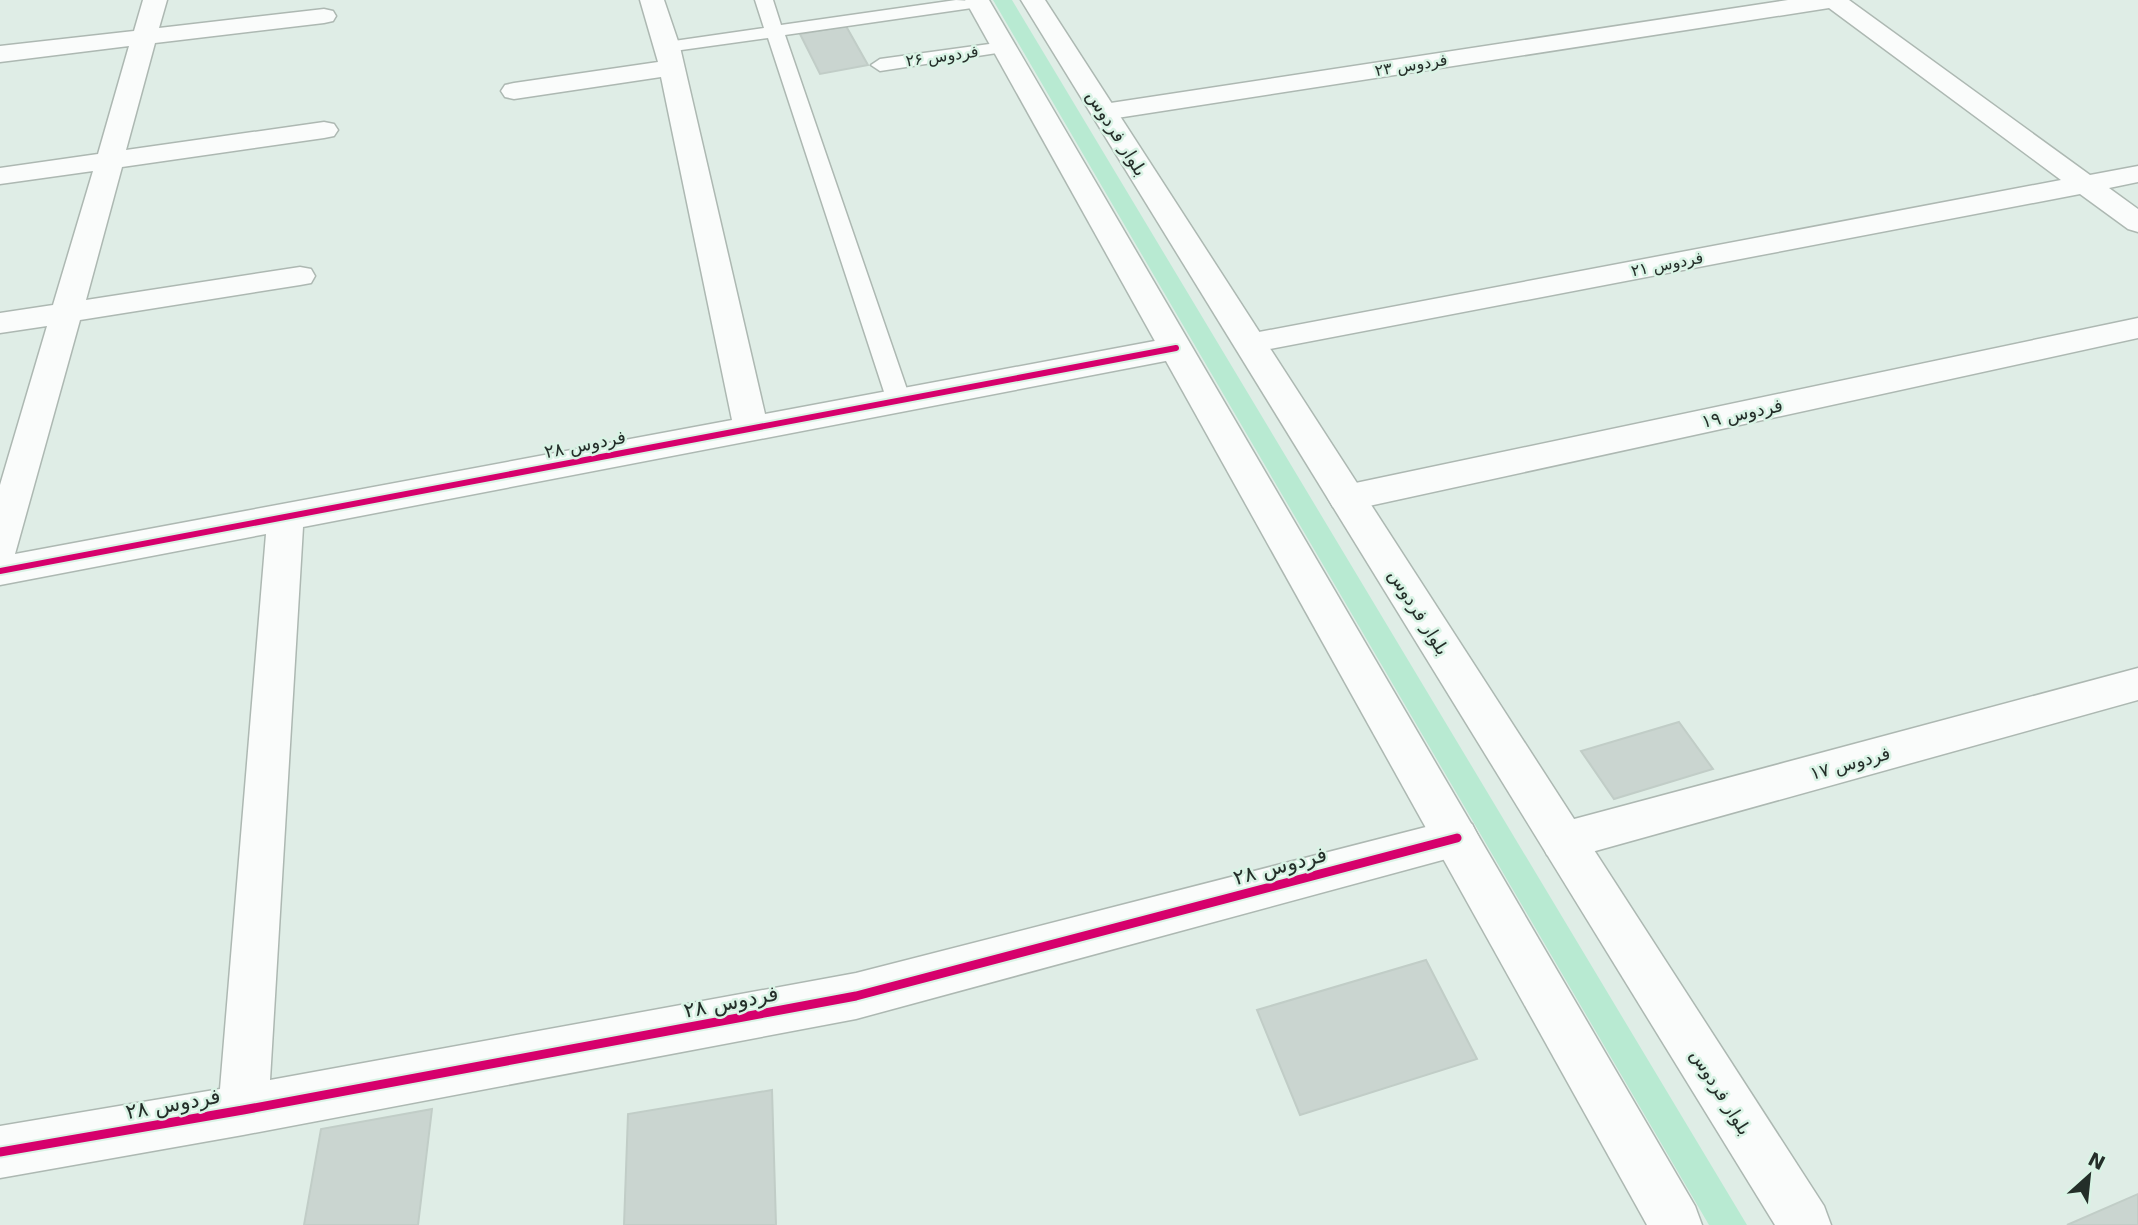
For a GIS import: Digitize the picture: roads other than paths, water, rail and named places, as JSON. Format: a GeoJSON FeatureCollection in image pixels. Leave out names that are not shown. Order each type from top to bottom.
{"type":"FeatureCollection","features":[{"type":"Feature","properties":{"kind":"street"},"geometry":{"type":"LineString","coordinates":[[0,548],[155,0]]}},
{"type":"Feature","properties":{"kind":"street"},"geometry":{"type":"LineString","coordinates":[[652,0],[669,58],[751,429]]}},
{"type":"Feature","properties":{"kind":"street","name":"بلوار فردوس"},"geometry":{"type":"LineString","coordinates":[[1033,0],[1805,1225]]}},
{"type":"Feature","properties":{"kind":"street"},"geometry":{"type":"LineString","coordinates":[[1697,0],[1718,18]]}},
{"type":"Feature","properties":{"kind":"street"},"geometry":{"type":"LineString","coordinates":[[1834,0],[2138,223]]}},
{"type":"Feature","properties":{"kind":"street","name":"فردوس ۲۳"},"geometry":{"type":"LineString","coordinates":[[1104,112],[1834,0]]}},
{"type":"Feature","properties":{"kind":"street"},"geometry":{"type":"LineString","coordinates":[[978,1],[1676,1225]]}},
{"type":"Feature","properties":{"kind":"street"},"geometry":{"type":"LineString","coordinates":[[0,54],[324,16]]}},
{"type":"Feature","properties":{"kind":"street"},"geometry":{"type":"LineString","coordinates":[[514,91],[669,58]]}},
{"type":"Feature","properties":{"kind":"street"},"geometry":{"type":"LineString","coordinates":[[0,176],[324,130]]}},
{"type":"Feature","properties":{"kind":"street","name":"فردوس ۲۱"},"geometry":{"type":"LineString","coordinates":[[1249,343],[2138,174]]}},
{"type":"Feature","properties":{"kind":"street"},"geometry":{"type":"LineString","coordinates":[[0,323],[300,276]]}},
{"type":"Feature","properties":{"kind":"street","name":"فردوس ۱۹"},"geometry":{"type":"LineString","coordinates":[[1346,498],[2138,328]]}},
{"type":"Feature","properties":{"kind":"street","name":"فردوس ۲۸"},"geometry":{"type":"LineString","coordinates":[[0,571],[1176,348]]}},
{"type":"Feature","properties":{"kind":"street"},"geometry":{"type":"LineString","coordinates":[[243,1110],[285,518]]}},
{"type":"Feature","properties":{"kind":"street","name":"فردوس ۱۷"},"geometry":{"type":"LineString","coordinates":[[1563,841],[2138,684]]}},
{"type":"Feature","properties":{"kind":"street","name":"فردوس ۲۸"},"geometry":{"type":"LineString","coordinates":[[0,1152],[243,1110],[856,996],[1457,838]]}},
{"type":"Feature","properties":{"kind":"lane"},"geometry":{"type":"LineString","coordinates":[[764,0],[899,401]]}},
{"type":"Feature","properties":{"kind":"lane"},"geometry":{"type":"LineString","coordinates":[[669,58],[776,32],[978,1]]}},
{"type":"Feature","properties":{"kind":"lane","name":"فردوس ۲۶"},"geometry":{"type":"LineString","coordinates":[[880,65],[1004,47]]}}]}
